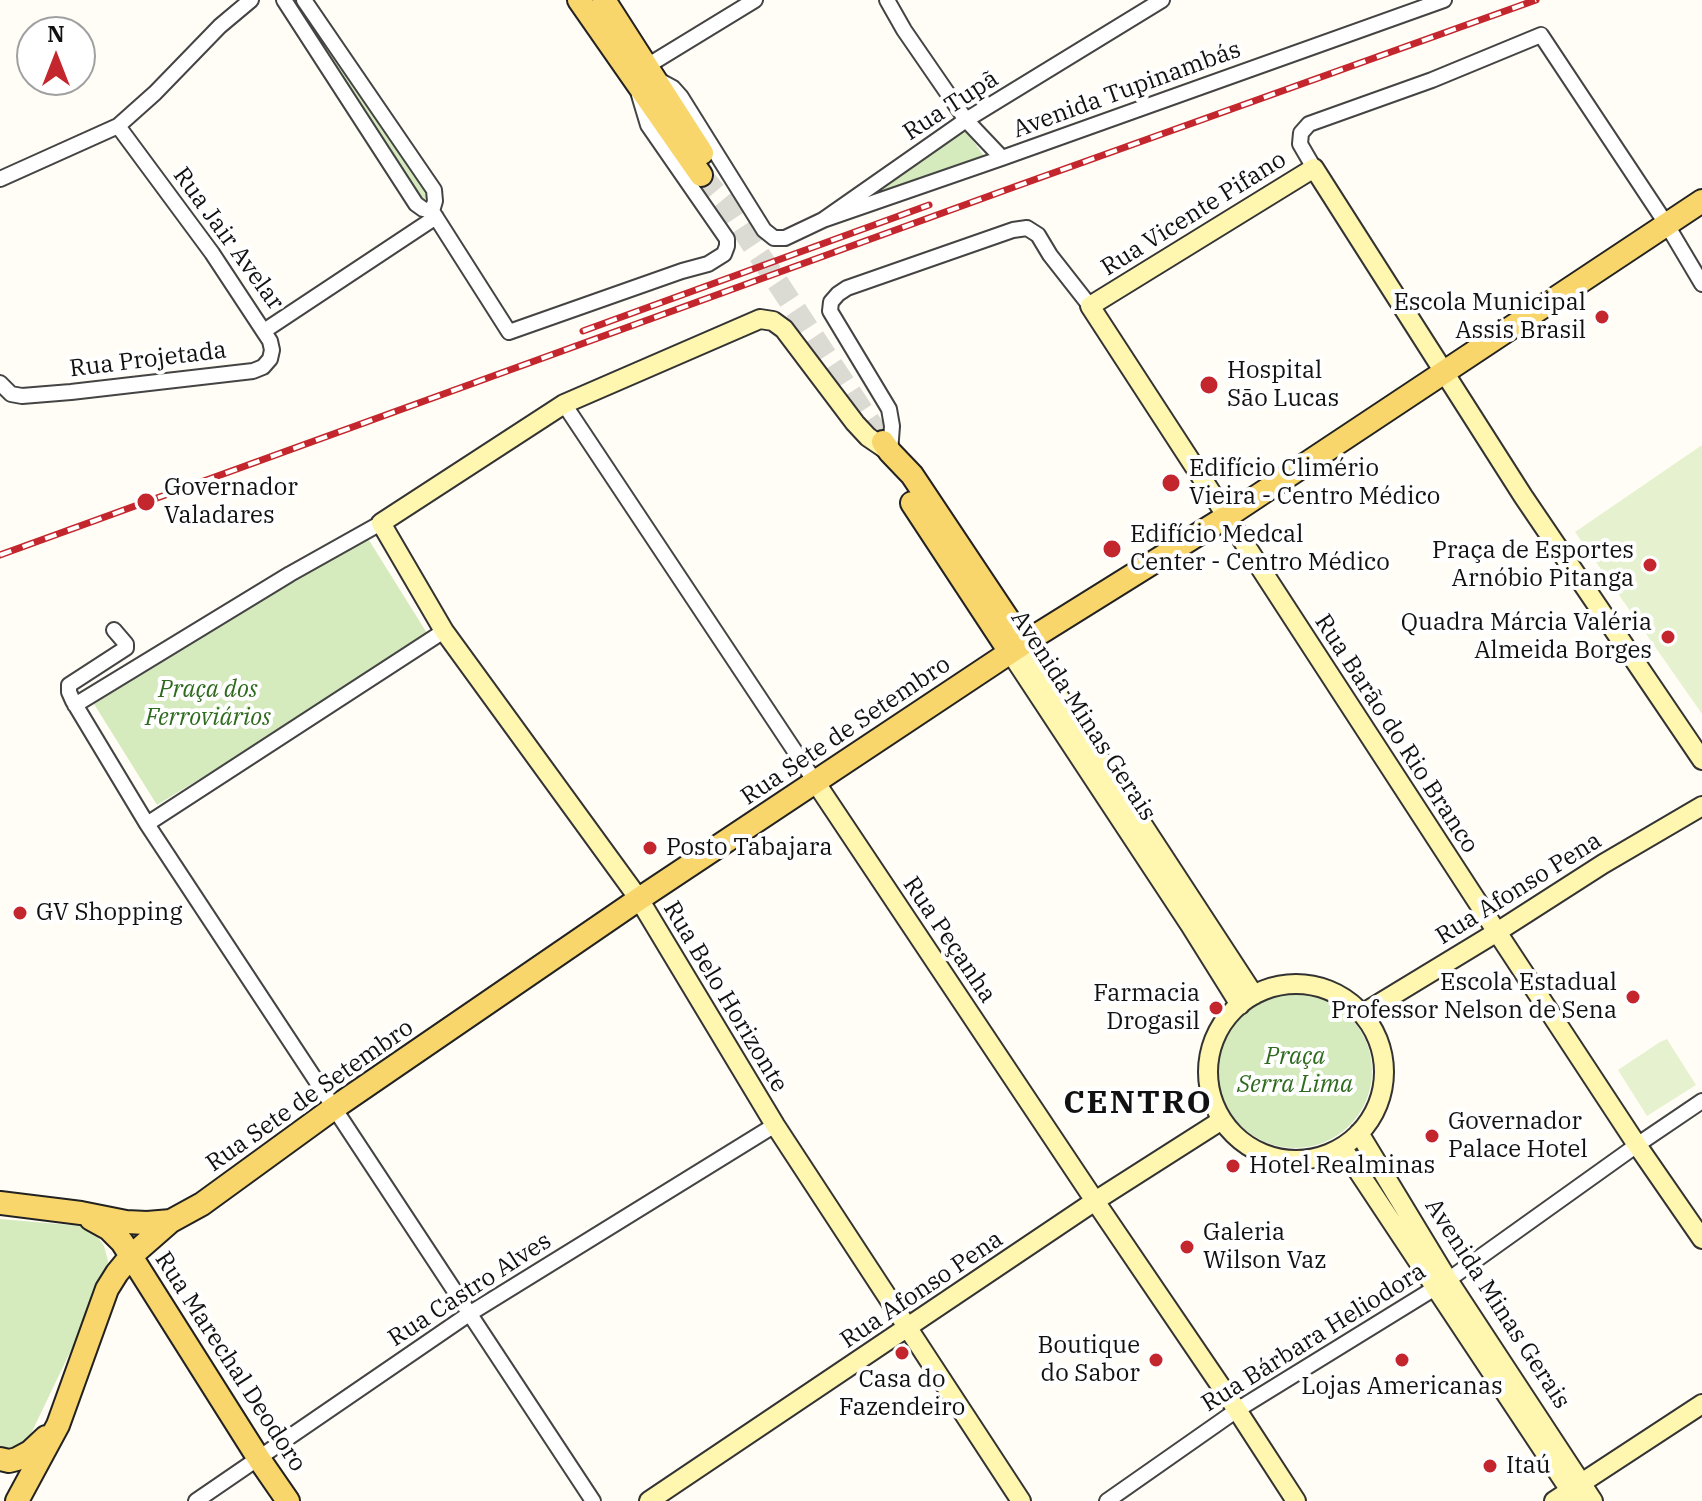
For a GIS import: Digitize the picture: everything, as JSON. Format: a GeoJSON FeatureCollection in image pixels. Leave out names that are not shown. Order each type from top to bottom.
{"type":"FeatureCollection","features":[{"type":"Feature","properties":{"kind":"main road"},"geometry":{"type":"LineString","coordinates":[[579,0],[647,77]]}},
{"type":"Feature","properties":{"kind":"main road"},"geometry":{"type":"LineString","coordinates":[[604,0],[647,77],[706,171]]}},
{"type":"Feature","properties":{"kind":"main road","name":"Rua Sete de Setembro"},"geometry":{"type":"LineString","coordinates":[[0,1203],[126,1222],[171,1221],[202,1204],[334,1108],[639,899],[1017,648],[1226,517],[1702,201]]}},
{"type":"Feature","properties":{"kind":"main road","name":"Avenida Minas Gerais"},"geometry":{"type":"LineString","coordinates":[[887,447],[912,475],[1017,648]]}},
{"type":"Feature","properties":{"kind":"main road"},"geometry":{"type":"LineString","coordinates":[[0,1487],[14,1501],[58,1425],[107,1289],[131,1256],[109,1229],[81,1213]]}},
{"type":"Feature","properties":{"kind":"main road","name":"Rua Marechal Deodoro"},"geometry":{"type":"LineString","coordinates":[[171,1221],[131,1256],[288,1501]]}},
{"type":"Feature","properties":{"kind":"main road"},"geometry":{"type":"LineString","coordinates":[[0,1459],[9,1461],[30,1452],[58,1425]]}},
{"type":"Feature","properties":{"kind":"street"},"geometry":{"type":"LineString","coordinates":[[0,179],[118,126],[220,26],[251,0]]}},
{"type":"Feature","properties":{"kind":"street"},"geometry":{"type":"LineString","coordinates":[[284,0],[416,204],[434,214],[509,332],[721,257],[727,246],[724,235],[648,125],[641,105],[647,77],[755,0]]}},
{"type":"Feature","properties":{"kind":"street"},"geometry":{"type":"LineString","coordinates":[[304,0],[434,190],[434,214]]}},
{"type":"Feature","properties":{"kind":"street"},"geometry":{"type":"LineString","coordinates":[[887,0],[966,120],[1002,158]]}},
{"type":"Feature","properties":{"kind":"street","name":"Rua Tupã"},"geometry":{"type":"LineString","coordinates":[[647,77],[673,88],[681,97],[764,230],[774,238],[785,238],[823,220],[966,120],[1162,0]]}},
{"type":"Feature","properties":{"kind":"street","name":"Avenida Tupinambás"},"geometry":{"type":"LineString","coordinates":[[823,220],[1444,0]]}},
{"type":"Feature","properties":{"kind":"street","name":"Rua Vicente Pifano"},"geometry":{"type":"LineString","coordinates":[[1090,306],[1314,168],[1300,144],[1301,133],[1309,124],[1432,80],[1541,35],[1667,225]]}},
{"type":"Feature","properties":{"kind":"street","name":"Rua Jair Avelar"},"geometry":{"type":"LineString","coordinates":[[118,126],[212,253],[264,331],[434,214]]}},
{"type":"Feature","properties":{"kind":"street"},"geometry":{"type":"LineString","coordinates":[[1314,168],[1523,496],[1702,760]]}},
{"type":"Feature","properties":{"kind":"street"},"geometry":{"type":"LineString","coordinates":[[1667,225],[1702,284]]}},
{"type":"Feature","properties":{"kind":"street","name":"Rua Barão do Rio Branco"},"geometry":{"type":"LineString","coordinates":[[887,447],[892,426],[889,409],[832,316],[831,302],[847,288],[1013,230],[1027,228],[1034,231],[1090,306],[1497,932],[1702,1239]]}},
{"type":"Feature","properties":{"kind":"street","name":"Avenida Minas Gerais"},"geometry":{"type":"LineString","coordinates":[[564,404],[755,321],[767,319],[784,329],[868,437],[887,447]]}},
{"type":"Feature","properties":{"kind":"street","name":"Rua Projetada"},"geometry":{"type":"LineString","coordinates":[[0,383],[11,394],[22,396],[253,371],[268,363],[272,354],[264,331]]}},
{"type":"Feature","properties":{"kind":"street"},"geometry":{"type":"LineString","coordinates":[[75,705],[290,574],[381,523],[564,404]]}},
{"type":"Feature","properties":{"kind":"street","name":"Rua Peçanha"},"geometry":{"type":"LineString","coordinates":[[564,404],[1296,1501]]}},
{"type":"Feature","properties":{"kind":"street","name":"Rua Belo Horizonte"},"geometry":{"type":"LineString","coordinates":[[381,523],[444,631],[639,899],[775,1125],[1021,1501]]}},
{"type":"Feature","properties":{"kind":"street"},"geometry":{"type":"LineString","coordinates":[[114,630],[126,648],[69,685],[75,705],[147,824],[593,1501]]}},
{"type":"Feature","properties":{"kind":"street"},"geometry":{"type":"LineString","coordinates":[[147,824],[444,631]]}},
{"type":"Feature","properties":{"kind":"street","name":"Avenida Minas Gerais"},"geometry":{"type":"LineString","coordinates":[[1017,648],[1247,1000]]}},
{"type":"Feature","properties":{"kind":"street","name":"Rua Afonso Pena"},"geometry":{"type":"LineString","coordinates":[[1362,1014],[1702,806]]}},
{"type":"Feature","properties":{"kind":"street"},"geometry":{"type":"LineString","coordinates":[[1282,985],[1311,986],[1339,996],[1362,1014],[1376,1036],[1384,1061],[1383,1087],[1375,1112],[1359,1133],[1342,1147],[1321,1156],[1299,1160],[1276,1158],[1255,1150],[1237,1137],[1222,1120],[1212,1098],[1208,1074],[1210,1050],[1220,1028],[1247,1000],[1282,985]]}},
{"type":"Feature","properties":{"kind":"street","name":"Rua Bárbara Heliodora"},"geometry":{"type":"LineString","coordinates":[[1107,1501],[1237,1410],[1442,1284],[1702,1101]]}},
{"type":"Feature","properties":{"kind":"street","name":"Rua Afonso Pena"},"geometry":{"type":"LineString","coordinates":[[649,1501],[1095,1201],[1222,1120]]}},
{"type":"Feature","properties":{"kind":"street","name":"Rua Castro Alves"},"geometry":{"type":"LineString","coordinates":[[196,1501],[469,1314],[775,1125]]}},
{"type":"Feature","properties":{"kind":"street","name":"Avenida Minas Gerais"},"geometry":{"type":"LineString","coordinates":[[1359,1133],[1442,1284],[1570,1494],[1593,1501]]}},
{"type":"Feature","properties":{"kind":"street","name":"Avenida Minas Gerais"},"geometry":{"type":"LineString","coordinates":[[1342,1147],[1442,1284]]}},
{"type":"Feature","properties":{"kind":"street"},"geometry":{"type":"LineString","coordinates":[[1570,1494],[1702,1404]]}},
{"type":"Feature","properties":{"kind":"green space"},"geometry":{"type":"Polygon","coordinates":[[[287,0],[299,0],[429,193],[428,198],[421,201],[287,0]]]}},
{"type":"Feature","properties":{"kind":"green space"},"geometry":{"type":"Polygon","coordinates":[[[963,127],[987,160],[844,210],[963,127]]]}},
{"type":"Feature","properties":{"kind":"green space","name":"Praça de Esportes Arnóbio Pitanga"},"geometry":{"type":"Polygon","coordinates":[[[1702,445],[1702,714],[1575,532],[1702,445]]]}},
{"type":"Feature","properties":{"kind":"green space","name":"Praça dos Ferroviários"},"geometry":{"type":"Polygon","coordinates":[[[367,537],[430,638],[157,805],[94,704],[367,537]]]}},
{"type":"Feature","properties":{"kind":"green space","name":"Praça Serra Lima"},"geometry":{"type":"Polygon","coordinates":[[[1295,994],[1324,1000],[1349,1017],[1366,1042],[1372,1071],[1366,1100],[1349,1125],[1324,1142],[1295,1148],[1266,1142],[1241,1125],[1224,1100],[1218,1071],[1224,1042],[1241,1017],[1266,1000],[1295,994]]]}},
{"type":"Feature","properties":{"kind":"green space"},"geometry":{"type":"Polygon","coordinates":[[[1667,1039],[1696,1085],[1647,1116],[1618,1070],[1667,1039]]]}},
{"type":"Feature","properties":{"kind":"green space"},"geometry":{"type":"Polygon","coordinates":[[[0,1219],[82,1226],[94,1232],[104,1246],[108,1261],[106,1277],[27,1442],[22,1449],[0,1452],[0,1219]]]}},
{"type":"Feature","properties":{"kind":"tunnel"},"geometry":{"type":"LineString","coordinates":[[701,175],[727,206],[883,442]]}},
{"type":"Feature","properties":{"kind":"railway"},"geometry":{"type":"LineString","coordinates":[[0,555],[1536,0]]}},
{"type":"Feature","properties":{"kind":"railway"},"geometry":{"type":"LineString","coordinates":[[583,331],[929,205]]}},
{"type":"Feature","properties":{"kind":"place","name":"Escola Municipal Assis Brasil"},"geometry":{"type":"Point","coordinates":[1602,317]}},
{"type":"Feature","properties":{"kind":"place","name":"Hospital São Lucas"},"geometry":{"type":"Point","coordinates":[1209,385]}},
{"type":"Feature","properties":{"kind":"place","name":"Edifício Climério Vieira - Centro Médico"},"geometry":{"type":"Point","coordinates":[1171,483]}},
{"type":"Feature","properties":{"kind":"place","name":"Governador Valadares"},"geometry":{"type":"Point","coordinates":[146,502]}},
{"type":"Feature","properties":{"kind":"place","name":"Edifício Medcal Center - Centro Médico"},"geometry":{"type":"Point","coordinates":[1112,549]}},
{"type":"Feature","properties":{"kind":"place","name":"Praça de Esportes Arnóbio Pitanga"},"geometry":{"type":"Point","coordinates":[1650,565]}},
{"type":"Feature","properties":{"kind":"place","name":"Quadra Márcia Valéria Almeida Borges"},"geometry":{"type":"Point","coordinates":[1668,637]}},
{"type":"Feature","properties":{"kind":"place","name":"Posto Tabajara"},"geometry":{"type":"Point","coordinates":[650,848]}},
{"type":"Feature","properties":{"kind":"place","name":"GV Shopping"},"geometry":{"type":"Point","coordinates":[20,913]}},
{"type":"Feature","properties":{"kind":"place","name":"Escola Estadual Professor Nelson de Sena"},"geometry":{"type":"Point","coordinates":[1633,997]}},
{"type":"Feature","properties":{"kind":"place","name":"Farmacia Drogasil"},"geometry":{"type":"Point","coordinates":[1216,1008]}},
{"type":"Feature","properties":{"kind":"place","name":"Governador Palace Hotel"},"geometry":{"type":"Point","coordinates":[1432,1136]}},
{"type":"Feature","properties":{"kind":"place","name":"Hotel Realminas"},"geometry":{"type":"Point","coordinates":[1233,1166]}},
{"type":"Feature","properties":{"kind":"place","name":"Galeria Wilson Vaz"},"geometry":{"type":"Point","coordinates":[1187,1247]}},
{"type":"Feature","properties":{"kind":"place","name":"Casa do Fazendeiro"},"geometry":{"type":"Point","coordinates":[902,1353]}},
{"type":"Feature","properties":{"kind":"place","name":"Boutique do Sabor"},"geometry":{"type":"Point","coordinates":[1156,1360]}},
{"type":"Feature","properties":{"kind":"place","name":"Lojas Americanas"},"geometry":{"type":"Point","coordinates":[1402,1360]}},
{"type":"Feature","properties":{"kind":"place","name":"Itaú"},"geometry":{"type":"Point","coordinates":[1490,1466]}},
{"type":"Feature","properties":{"kind":"district","name":"CENTRO"},"geometry":{"type":"Point","coordinates":[1138,1104]}}]}
